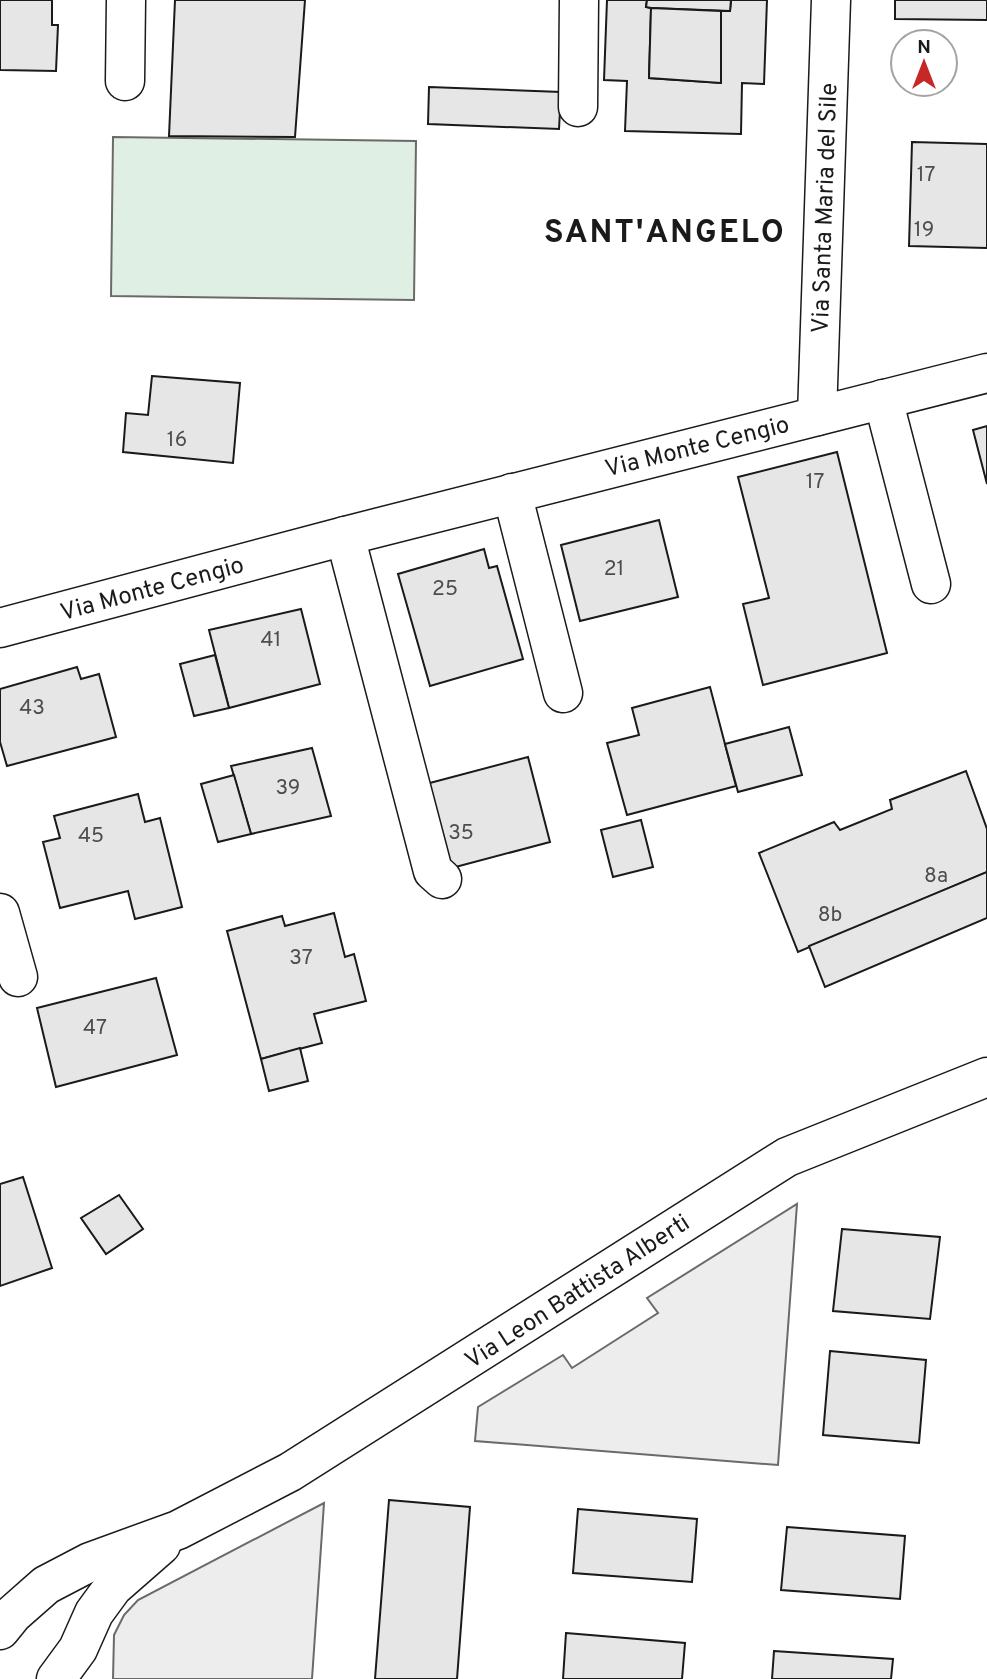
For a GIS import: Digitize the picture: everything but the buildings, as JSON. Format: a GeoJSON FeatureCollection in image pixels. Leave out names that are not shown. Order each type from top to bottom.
{"type":"FeatureCollection","features":[{"type":"Feature","properties":{"kind":"street"},"geometry":{"type":"LineString","coordinates":[[125,81],[126,0]]}},
{"type":"Feature","properties":{"kind":"street"},"geometry":{"type":"LineString","coordinates":[[578,107],[579,0]]}},
{"type":"Feature","properties":{"kind":"street","name":"Via Santa Maria del Sile"},"geometry":{"type":"LineString","coordinates":[[817,416],[831,0]]}},
{"type":"Feature","properties":{"kind":"street","name":"Via Monte Cengio"},"geometry":{"type":"LineString","coordinates":[[0,628],[345,536],[987,373]]}},
{"type":"Feature","properties":{"kind":"street"},"geometry":{"type":"LineString","coordinates":[[883,399],[931,584]]}},
{"type":"Feature","properties":{"kind":"street"},"geometry":{"type":"LineString","coordinates":[[512,493],[563,693]]}},
{"type":"Feature","properties":{"kind":"street"},"geometry":{"type":"LineString","coordinates":[[345,536],[433,870],[442,879]]}},
{"type":"Feature","properties":{"kind":"street"},"geometry":{"type":"LineString","coordinates":[[0,913],[18,977]]}},
{"type":"Feature","properties":{"kind":"street","name":"Via Leon Battista Alberti"},"geometry":{"type":"LineString","coordinates":[[0,1630],[13,1614],[46,1585],[90,1562],[178,1530],[290,1472],[787,1157],[987,1077]]}},
{"type":"Feature","properties":{"kind":"street","name":"Via Leon Battista Alberti"},"geometry":{"type":"LineString","coordinates":[[56,1679],[78,1649],[94,1613],[113,1587],[178,1530]]}},
{"type":"Feature","properties":{"kind":"green space"},"geometry":{"type":"Polygon","coordinates":[[[113,137],[416,141],[414,300],[111,296],[113,137]]]}},
{"type":"Feature","properties":{"kind":"shaded area"},"geometry":{"type":"Polygon","coordinates":[[[797,1204],[778,1465],[475,1441],[478,1407],[563,1355],[572,1368],[658,1313],[647,1298],[797,1204]]]}},
{"type":"Feature","properties":{"kind":"shaded area"},"geometry":{"type":"Polygon","coordinates":[[[324,1503],[312,1679],[113,1679],[114,1635],[124,1615],[138,1600],[324,1503]]]}},
{"type":"Feature","properties":{"kind":"district","name":"SANT'ANGELO"},"geometry":{"type":"Point","coordinates":[665,231]}}]}
